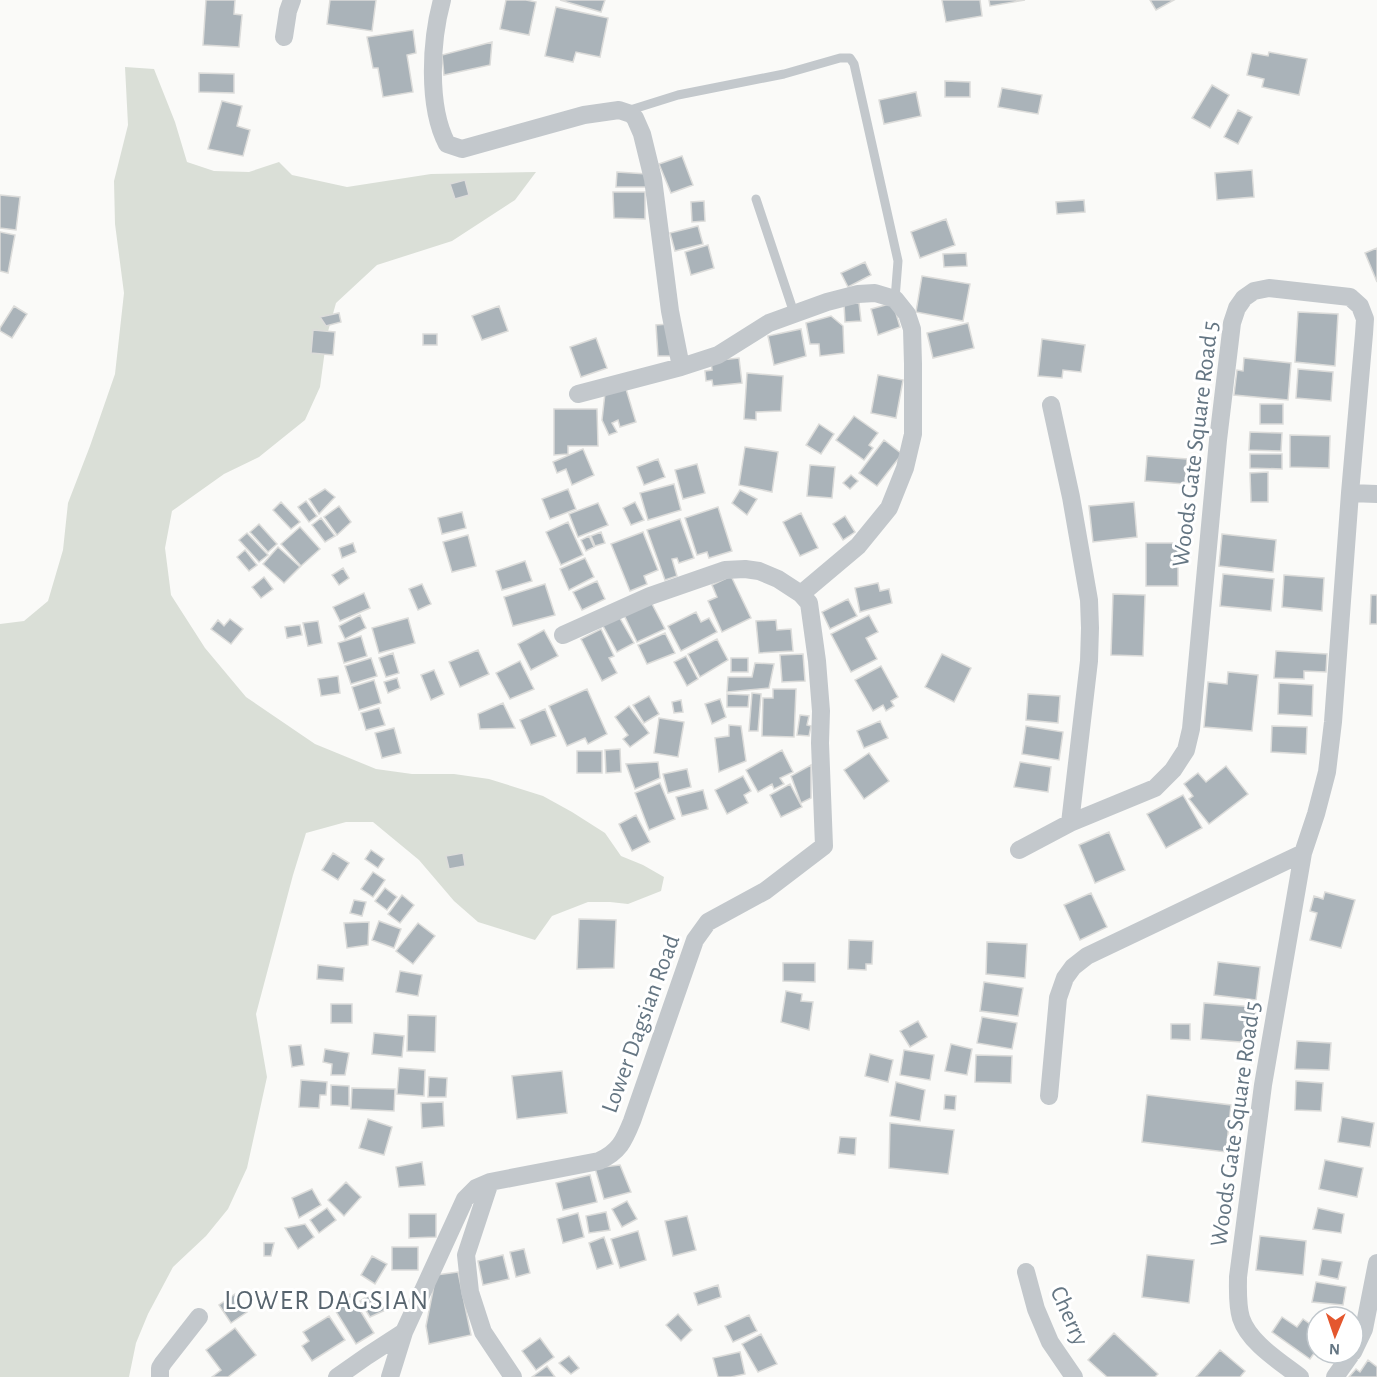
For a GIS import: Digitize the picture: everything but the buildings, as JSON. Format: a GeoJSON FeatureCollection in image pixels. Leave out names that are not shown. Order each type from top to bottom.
{"type":"FeatureCollection","features":[{"type":"Feature","properties":{"kind":"street"},"geometry":{"type":"LineString","coordinates":[[284,37],[292,0]]}},
{"type":"Feature","properties":{"kind":"street"},"geometry":{"type":"LineString","coordinates":[[442,0],[436,21],[433,88],[441,133],[447,144],[462,149],[584,115],[619,110],[631,114],[638,123],[653,179],[670,311],[681,367]]}},
{"type":"Feature","properties":{"kind":"street","name":"Woods Gate Square Road 5"},"geometry":{"type":"LineString","coordinates":[[1019,850],[1070,823],[1155,788],[1173,770],[1186,750],[1191,729],[1218,440],[1232,322],[1237,308],[1244,298],[1254,291],[1269,288],[1350,297],[1360,306],[1365,319],[1333,722],[1327,772],[1303,853],[1263,1085],[1238,1276],[1238,1302],[1241,1319],[1248,1333],[1300,1377]]}},
{"type":"Feature","properties":{"kind":"street"},"geometry":{"type":"LineString","coordinates":[[563,635],[650,596],[725,570],[759,571],[778,579],[801,594],[858,546],[889,508],[905,468],[913,434],[912,329],[907,314],[896,299],[875,293],[858,294],[769,322],[718,355],[578,394]]}},
{"type":"Feature","properties":{"kind":"street"},"geometry":{"type":"LineString","coordinates":[[1051,405],[1069,486],[1089,600],[1089,661],[1070,823]]}},
{"type":"Feature","properties":{"kind":"street"},"geometry":{"type":"LineString","coordinates":[[1350,493],[1377,494]]}},
{"type":"Feature","properties":{"kind":"street","name":"Lower Dagsian Road"},"geometry":{"type":"LineString","coordinates":[[390,1377],[404,1332],[465,1199],[476,1188],[490,1182],[599,1161],[610,1156],[620,1147],[632,1121],[695,940],[708,922],[765,891],[824,846],[817,661],[809,603],[801,594]]}},
{"type":"Feature","properties":{"kind":"street"},"geometry":{"type":"LineString","coordinates":[[1049,1096],[1058,998],[1065,978],[1073,968],[1087,956],[1303,853]]}},
{"type":"Feature","properties":{"kind":"street"},"geometry":{"type":"LineString","coordinates":[[490,1182],[466,1255],[470,1292],[483,1332],[513,1377]]}},
{"type":"Feature","properties":{"kind":"street"},"geometry":{"type":"LineString","coordinates":[[1365,1324],[1377,1263]]}},
{"type":"Feature","properties":{"kind":"street","name":"Cherry"},"geometry":{"type":"LineString","coordinates":[[1026,1272],[1036,1309],[1050,1342],[1074,1377]]}},
{"type":"Feature","properties":{"kind":"street"},"geometry":{"type":"LineString","coordinates":[[160,1377],[160,1368],[163,1363],[199,1317]]}},
{"type":"Feature","properties":{"kind":"street"},"geometry":{"type":"LineString","coordinates":[[337,1377],[404,1332]]}},
{"type":"Feature","properties":{"kind":"lane"},"geometry":{"type":"LineString","coordinates":[[626,111],[678,95],[784,74],[840,58],[850,58],[854,64],[898,261],[896,299]]}},
{"type":"Feature","properties":{"kind":"lane"},"geometry":{"type":"LineString","coordinates":[[756,199],[794,313]]}},
{"type":"Feature","properties":{"kind":"shaded area"},"geometry":{"type":"Polygon","coordinates":[[[125,67],[154,69],[175,122],[187,162],[214,171],[249,172],[279,162],[292,175],[347,187],[431,174],[536,172],[515,200],[452,241],[377,265],[336,303],[327,335],[320,387],[305,420],[259,457],[224,474],[172,511],[165,548],[171,595],[205,648],[246,697],[315,744],[376,769],[412,774],[454,774],[489,779],[543,796],[605,833],[621,856],[664,877],[661,891],[628,904],[588,902],[552,916],[535,940],[478,922],[454,901],[419,860],[373,822],[346,822],[306,833],[256,1014],[267,1077],[247,1168],[228,1209],[206,1236],[173,1267],[148,1314],[136,1343],[129,1377],[0,1377],[0,624],[24,621],[48,601],[63,550],[68,503],[115,374],[124,293],[115,224],[114,181],[128,125],[125,67]]]}},
{"type":"Feature","properties":{"kind":"district","name":"LOWER DAGSIAN"},"geometry":{"type":"Point","coordinates":[327,1300]}}]}
